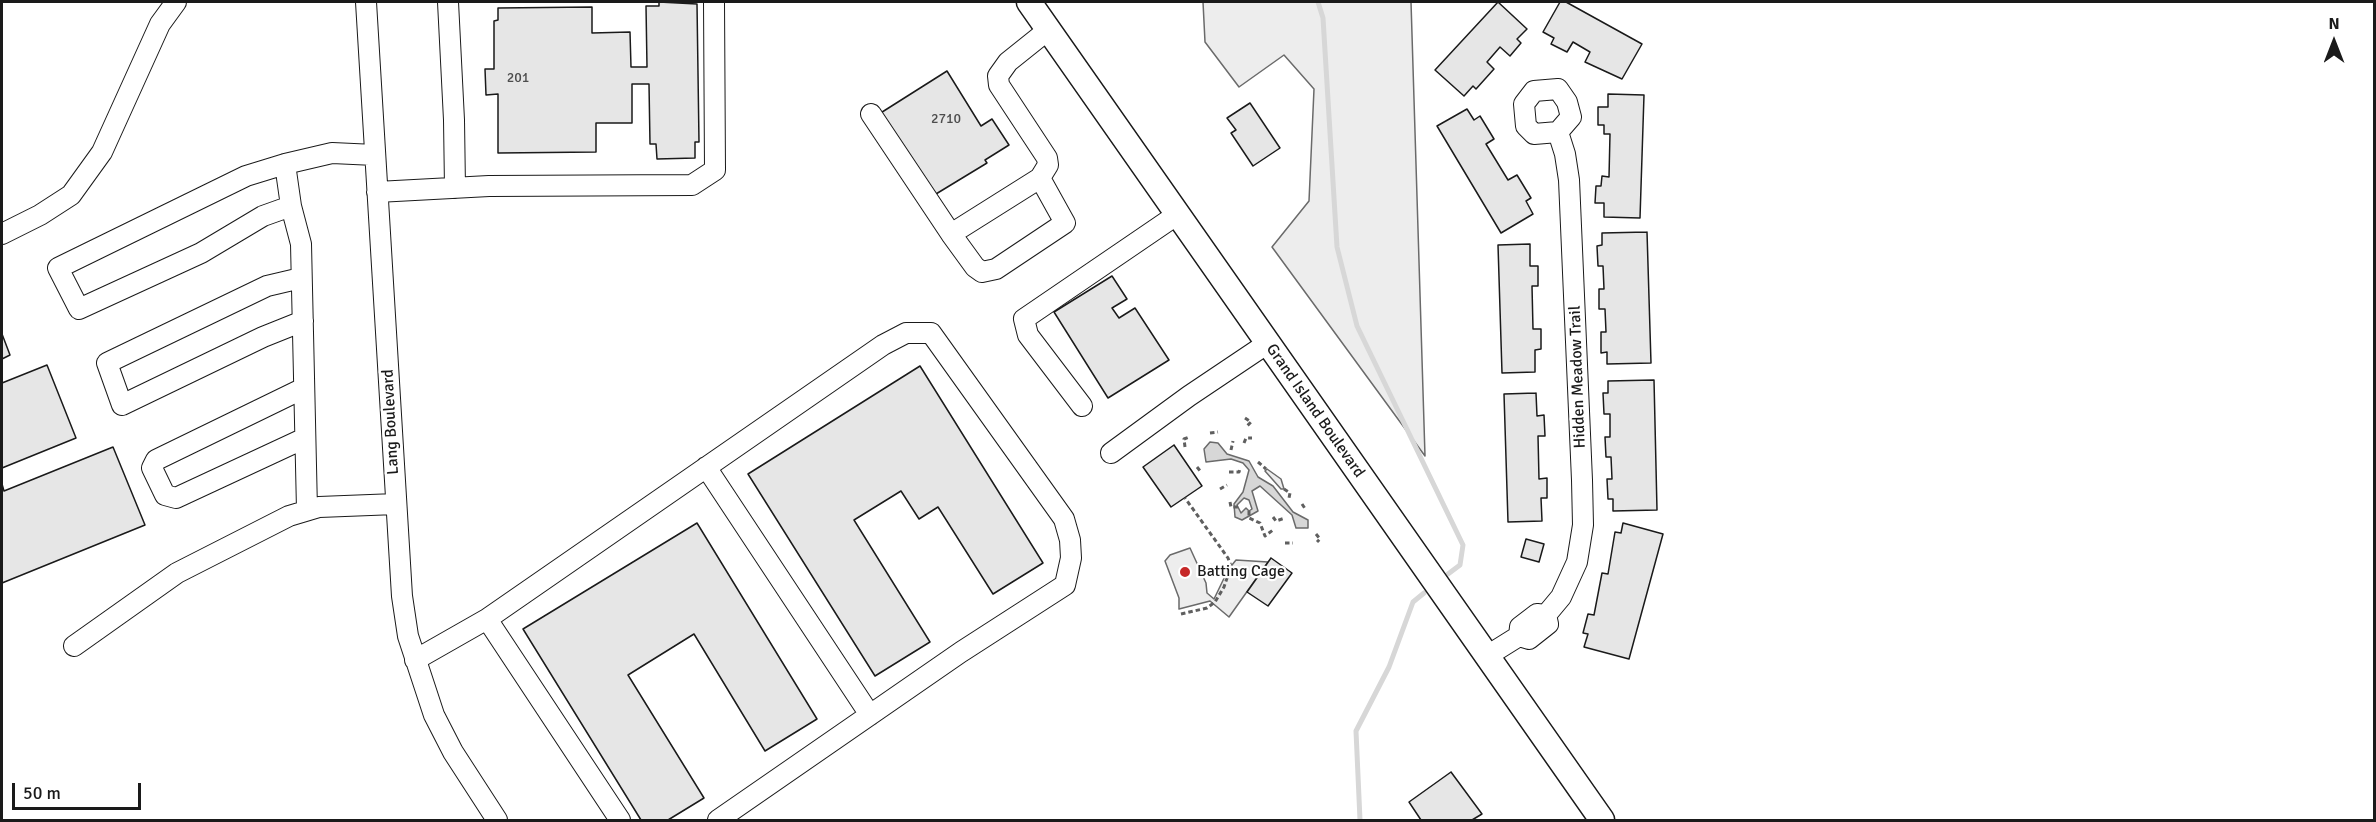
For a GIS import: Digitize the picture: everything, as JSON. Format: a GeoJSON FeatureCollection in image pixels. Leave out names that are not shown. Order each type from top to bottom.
{"type":"FeatureCollection","features":[{"type":"Feature","properties":{"kind":"main road","name":"Grand Island Boulevard"},"geometry":{"type":"LineString","coordinates":[[1029,2],[1602,820]]}},
{"type":"Feature","properties":{"kind":"street"},"geometry":{"type":"LineString","coordinates":[[2,234],[40,215],[71,195],[102,152],[160,24],[176,2]]}},
{"type":"Feature","properties":{"kind":"street","name":"Lang Boulevard"},"geometry":{"type":"LineString","coordinates":[[366,2],[402,596],[415,660],[434,715],[453,752],[497,820]]}},
{"type":"Feature","properties":{"kind":"street"},"geometry":{"type":"LineString","coordinates":[[448,2],[454,120],[454,188]]}},
{"type":"Feature","properties":{"kind":"street"},"geometry":{"type":"LineString","coordinates":[[377,192],[454,188],[692,185],[715,170],[714,2]]}},
{"type":"Feature","properties":{"kind":"street"},"geometry":{"type":"LineString","coordinates":[[951,234],[1040,178],[1048,165],[1047,158],[999,85],[998,76],[1008,62],[1048,30]]}},
{"type":"Feature","properties":{"kind":"street"},"geometry":{"type":"LineString","coordinates":[[871,114],[951,234],[975,267],[982,272],[996,269],[1065,223],[1040,178]]}},
{"type":"Feature","properties":{"kind":"street","name":"Hidden Meadow Trail"},"geometry":{"type":"LineString","coordinates":[[1486,656],[1519,636],[1529,639],[1548,624],[1546,615],[1561,597],[1577,562],[1583,525],[1569,180],[1565,154],[1558,132]]}},
{"type":"Feature","properties":{"kind":"street"},"geometry":{"type":"LineString","coordinates":[[291,206],[263,216],[201,253],[79,309],[58,268],[246,176],[332,153],[375,155]]}},
{"type":"Feature","properties":{"kind":"street"},"geometry":{"type":"LineString","coordinates":[[285,164],[291,206],[301,244],[307,510]]}},
{"type":"Feature","properties":{"kind":"street"},"geometry":{"type":"LineString","coordinates":[[1082,406],[1028,335],[1024,320],[1178,214]]}},
{"type":"Feature","properties":{"kind":"street"},"geometry":{"type":"LineString","coordinates":[[302,278],[267,286],[107,363],[122,405],[263,337],[303,321]]}},
{"type":"Feature","properties":{"kind":"street"},"geometry":{"type":"LineString","coordinates":[[415,660],[487,619],[883,345],[906,333],[931,333],[1064,519],[1070,540],[1071,558],[1065,585],[960,652],[718,820]]}},
{"type":"Feature","properties":{"kind":"street"},"geometry":{"type":"LineString","coordinates":[[1112,453],[1189,396],[1268,343]]}},
{"type":"Feature","properties":{"kind":"street"},"geometry":{"type":"LineString","coordinates":[[304,388],[156,460],[152,468],[165,495],[176,498],[305,438]]}},
{"type":"Feature","properties":{"kind":"street"},"geometry":{"type":"LineString","coordinates":[[706,467],[870,715]]}},
{"type":"Feature","properties":{"kind":"street"},"geometry":{"type":"LineString","coordinates":[[74,646],[177,573],[289,516],[319,507],[396,504]]}},
{"type":"Feature","properties":{"kind":"street"},"geometry":{"type":"LineString","coordinates":[[487,619],[620,820]]}},
{"type":"Feature","properties":{"kind":"path"},"geometry":{"type":"LineString","coordinates":[[1245,418],[1251,422],[1247,426]]}},
{"type":"Feature","properties":{"kind":"path"},"geometry":{"type":"LineString","coordinates":[[1210,434],[1218,432]]}},
{"type":"Feature","properties":{"kind":"path"},"geometry":{"type":"LineString","coordinates":[[1185,447],[1184,439],[1190,437]]}},
{"type":"Feature","properties":{"kind":"path"},"geometry":{"type":"LineString","coordinates":[[1244,443],[1246,438],[1252,438]]}},
{"type":"Feature","properties":{"kind":"path"},"geometry":{"type":"LineString","coordinates":[[1231,450],[1233,441]]}},
{"type":"Feature","properties":{"kind":"path"},"geometry":{"type":"LineString","coordinates":[[1258,462],[1266,469]]}},
{"type":"Feature","properties":{"kind":"path"},"geometry":{"type":"LineString","coordinates":[[1197,466],[1200,472]]}},
{"type":"Feature","properties":{"kind":"path"},"geometry":{"type":"LineString","coordinates":[[1228,472],[1239,472],[1240,469]]}},
{"type":"Feature","properties":{"kind":"path"},"geometry":{"type":"LineString","coordinates":[[1220,489],[1227,485]]}},
{"type":"Feature","properties":{"kind":"path"},"geometry":{"type":"LineString","coordinates":[[1284,489],[1290,493],[1288,498]]}},
{"type":"Feature","properties":{"kind":"path"},"geometry":{"type":"LineString","coordinates":[[1181,614],[1207,608],[1215,603],[1224,587],[1231,566],[1228,558],[1185,498]]}},
{"type":"Feature","properties":{"kind":"path"},"geometry":{"type":"LineString","coordinates":[[1230,502],[1230,506],[1235,507]]}},
{"type":"Feature","properties":{"kind":"path"},"geometry":{"type":"LineString","coordinates":[[1302,504],[1306,510]]}},
{"type":"Feature","properties":{"kind":"path"},"geometry":{"type":"LineString","coordinates":[[1249,511],[1249,516],[1260,523],[1265,536],[1273,530]]}},
{"type":"Feature","properties":{"kind":"path"},"geometry":{"type":"LineString","coordinates":[[1273,517],[1276,521],[1285,518]]}},
{"type":"Feature","properties":{"kind":"path"},"geometry":{"type":"LineString","coordinates":[[1316,534],[1320,539],[1317,542]]}},
{"type":"Feature","properties":{"kind":"path"},"geometry":{"type":"LineString","coordinates":[[1285,543],[1293,543]]}},
{"type":"Feature","properties":{"kind":"shaded area"},"geometry":{"type":"Polygon","coordinates":[[[1203,2],[1411,2],[1425,456],[1272,247],[1309,201],[1314,89],[1284,55],[1239,87],[1205,42],[1203,2]]]}},
{"type":"Feature","properties":{"kind":"shaded area"},"geometry":{"type":"Polygon","coordinates":[[[1210,442],[1218,443],[1227,454],[1249,461],[1258,477],[1273,486],[1293,512],[1308,520],[1308,528],[1296,528],[1292,515],[1260,486],[1252,491],[1258,511],[1242,520],[1235,517],[1234,504],[1243,492],[1249,470],[1243,463],[1231,459],[1206,462],[1204,449],[1210,442]],[[1244,498],[1237,505],[1241,513],[1246,508],[1249,511],[1252,509],[1249,500],[1244,498]]]}},
{"type":"Feature","properties":{"kind":"shaded area"},"geometry":{"type":"Polygon","coordinates":[[[1267,469],[1281,479],[1284,489],[1281,489],[1265,471],[1267,469]]]}},
{"type":"Feature","properties":{"kind":"shaded area"},"geometry":{"type":"Polygon","coordinates":[[[1190,548],[1206,583],[1207,593],[1214,599],[1228,570],[1236,560],[1268,562],[1229,617],[1210,601],[1179,609],[1179,598],[1165,561],[1170,555],[1190,548]]]}},
{"type":"Feature","properties":{"kind":"building"},"geometry":{"type":"Polygon","coordinates":[[[659,2],[697,4],[699,142],[695,142],[695,158],[657,159],[656,144],[650,144],[649,84],[632,84],[632,123],[596,123],[596,152],[498,153],[498,94],[486,95],[485,69],[494,69],[494,21],[498,20],[498,8],[592,7],[592,33],[630,32],[631,67],[647,67],[646,6],[659,6],[659,2]]]}},
{"type":"Feature","properties":{"kind":"building"},"geometry":{"type":"Polygon","coordinates":[[[1498,2],[1527,29],[1517,39],[1521,43],[1510,56],[1500,47],[1487,62],[1494,69],[1476,89],[1473,86],[1464,96],[1435,70],[1498,2]]]}},
{"type":"Feature","properties":{"kind":"building"},"geometry":{"type":"Polygon","coordinates":[[[1560,2],[1566,2],[1642,44],[1622,79],[1585,62],[1590,52],[1573,42],[1567,52],[1551,44],[1554,38],[1543,32],[1560,2]]]}},
{"type":"Feature","properties":{"kind":"building"},"geometry":{"type":"Polygon","coordinates":[[[947,71],[981,126],[992,119],[1009,145],[985,160],[987,163],[931,197],[879,114],[947,71]]]}},
{"type":"Feature","properties":{"kind":"building"},"geometry":{"type":"Polygon","coordinates":[[[1608,94],[1644,95],[1640,218],[1604,217],[1604,203],[1595,203],[1596,186],[1601,186],[1602,176],[1609,177],[1610,134],[1604,134],[1604,125],[1598,125],[1598,107],[1608,107],[1608,94]]]}},
{"type":"Feature","properties":{"kind":"building"},"geometry":{"type":"Polygon","coordinates":[[[1250,103],[1280,148],[1253,166],[1231,133],[1236,130],[1227,118],[1250,103]]]}},
{"type":"Feature","properties":{"kind":"building"},"geometry":{"type":"Polygon","coordinates":[[[1467,109],[1474,120],[1480,116],[1494,139],[1486,144],[1508,180],[1517,175],[1531,198],[1526,201],[1533,214],[1501,233],[1437,126],[1467,109]]]}},
{"type":"Feature","properties":{"kind":"building"},"geometry":{"type":"Polygon","coordinates":[[[1647,232],[1651,363],[1607,364],[1607,352],[1601,353],[1601,332],[1606,332],[1605,309],[1599,309],[1599,289],[1604,289],[1603,266],[1598,266],[1597,246],[1602,245],[1602,233],[1647,232]]]}},
{"type":"Feature","properties":{"kind":"building"},"geometry":{"type":"Polygon","coordinates":[[[1530,244],[1530,266],[1538,266],[1538,286],[1532,286],[1533,329],[1541,329],[1541,349],[1535,350],[1535,372],[1502,373],[1498,245],[1530,244]]]}},
{"type":"Feature","properties":{"kind":"building"},"geometry":{"type":"Polygon","coordinates":[[[1112,276],[1127,299],[1112,308],[1119,318],[1135,308],[1169,360],[1108,398],[1054,312],[1112,276]]]}},
{"type":"Feature","properties":{"kind":"building"},"geometry":{"type":"Polygon","coordinates":[[[2,334],[10,355],[2,359],[2,334]]]}},
{"type":"Feature","properties":{"kind":"building"},"geometry":{"type":"Polygon","coordinates":[[[47,365],[76,438],[2,468],[2,383],[47,365]]]}},
{"type":"Feature","properties":{"kind":"building"},"geometry":{"type":"Polygon","coordinates":[[[920,366],[1043,563],[993,594],[938,507],[919,519],[901,491],[854,520],[930,642],[875,676],[748,474],[920,366]]]}},
{"type":"Feature","properties":{"kind":"building"},"geometry":{"type":"Polygon","coordinates":[[[1654,380],[1657,510],[1613,511],[1613,499],[1608,499],[1607,479],[1612,479],[1611,457],[1606,457],[1605,437],[1610,437],[1610,414],[1604,414],[1603,393],[1608,393],[1608,381],[1654,380]]]}},
{"type":"Feature","properties":{"kind":"building"},"geometry":{"type":"Polygon","coordinates":[[[1536,393],[1537,416],[1544,415],[1545,436],[1538,436],[1539,479],[1547,478],[1547,498],[1541,498],[1542,521],[1508,522],[1504,394],[1536,393]]]}},
{"type":"Feature","properties":{"kind":"building"},"geometry":{"type":"Polygon","coordinates":[[[1174,445],[1202,486],[1171,507],[1143,467],[1174,445]]]}},
{"type":"Feature","properties":{"kind":"building"},"geometry":{"type":"Polygon","coordinates":[[[113,447],[145,525],[2,583],[2,484],[4,491],[113,447]]]}},
{"type":"Feature","properties":{"kind":"building"},"geometry":{"type":"Polygon","coordinates":[[[697,523],[817,719],[765,751],[694,634],[628,675],[704,798],[668,820],[641,820],[523,629],[697,523]]]}},
{"type":"Feature","properties":{"kind":"building"},"geometry":{"type":"Polygon","coordinates":[[[1623,523],[1663,534],[1629,659],[1584,647],[1588,634],[1583,633],[1588,614],[1594,615],[1602,573],[1608,574],[1615,532],[1621,533],[1623,523]]]}},
{"type":"Feature","properties":{"kind":"building"},"geometry":{"type":"Polygon","coordinates":[[[1526,539],[1544,544],[1539,562],[1521,557],[1526,539]]]}},
{"type":"Feature","properties":{"kind":"building"},"geometry":{"type":"Polygon","coordinates":[[[1271,558],[1292,573],[1268,606],[1247,592],[1271,558]]]}},
{"type":"Feature","properties":{"kind":"building"},"geometry":{"type":"Polygon","coordinates":[[[1451,772],[1482,814],[1472,820],[1421,820],[1409,802],[1451,772]]]}},
{"type":"Feature","properties":{"kind":"waterway"},"geometry":{"type":"LineString","coordinates":[[1318,2],[1323,18],[1337,247],[1357,326],[1463,545],[1460,565],[1448,574]]}},
{"type":"Feature","properties":{"kind":"waterway"},"geometry":{"type":"LineString","coordinates":[[1360,820],[1356,731],[1389,667],[1413,602],[1424,593]]}},
{"type":"Feature","properties":{"kind":"place","name":"Batting Cage"},"geometry":{"type":"Point","coordinates":[1185,572]}}]}
